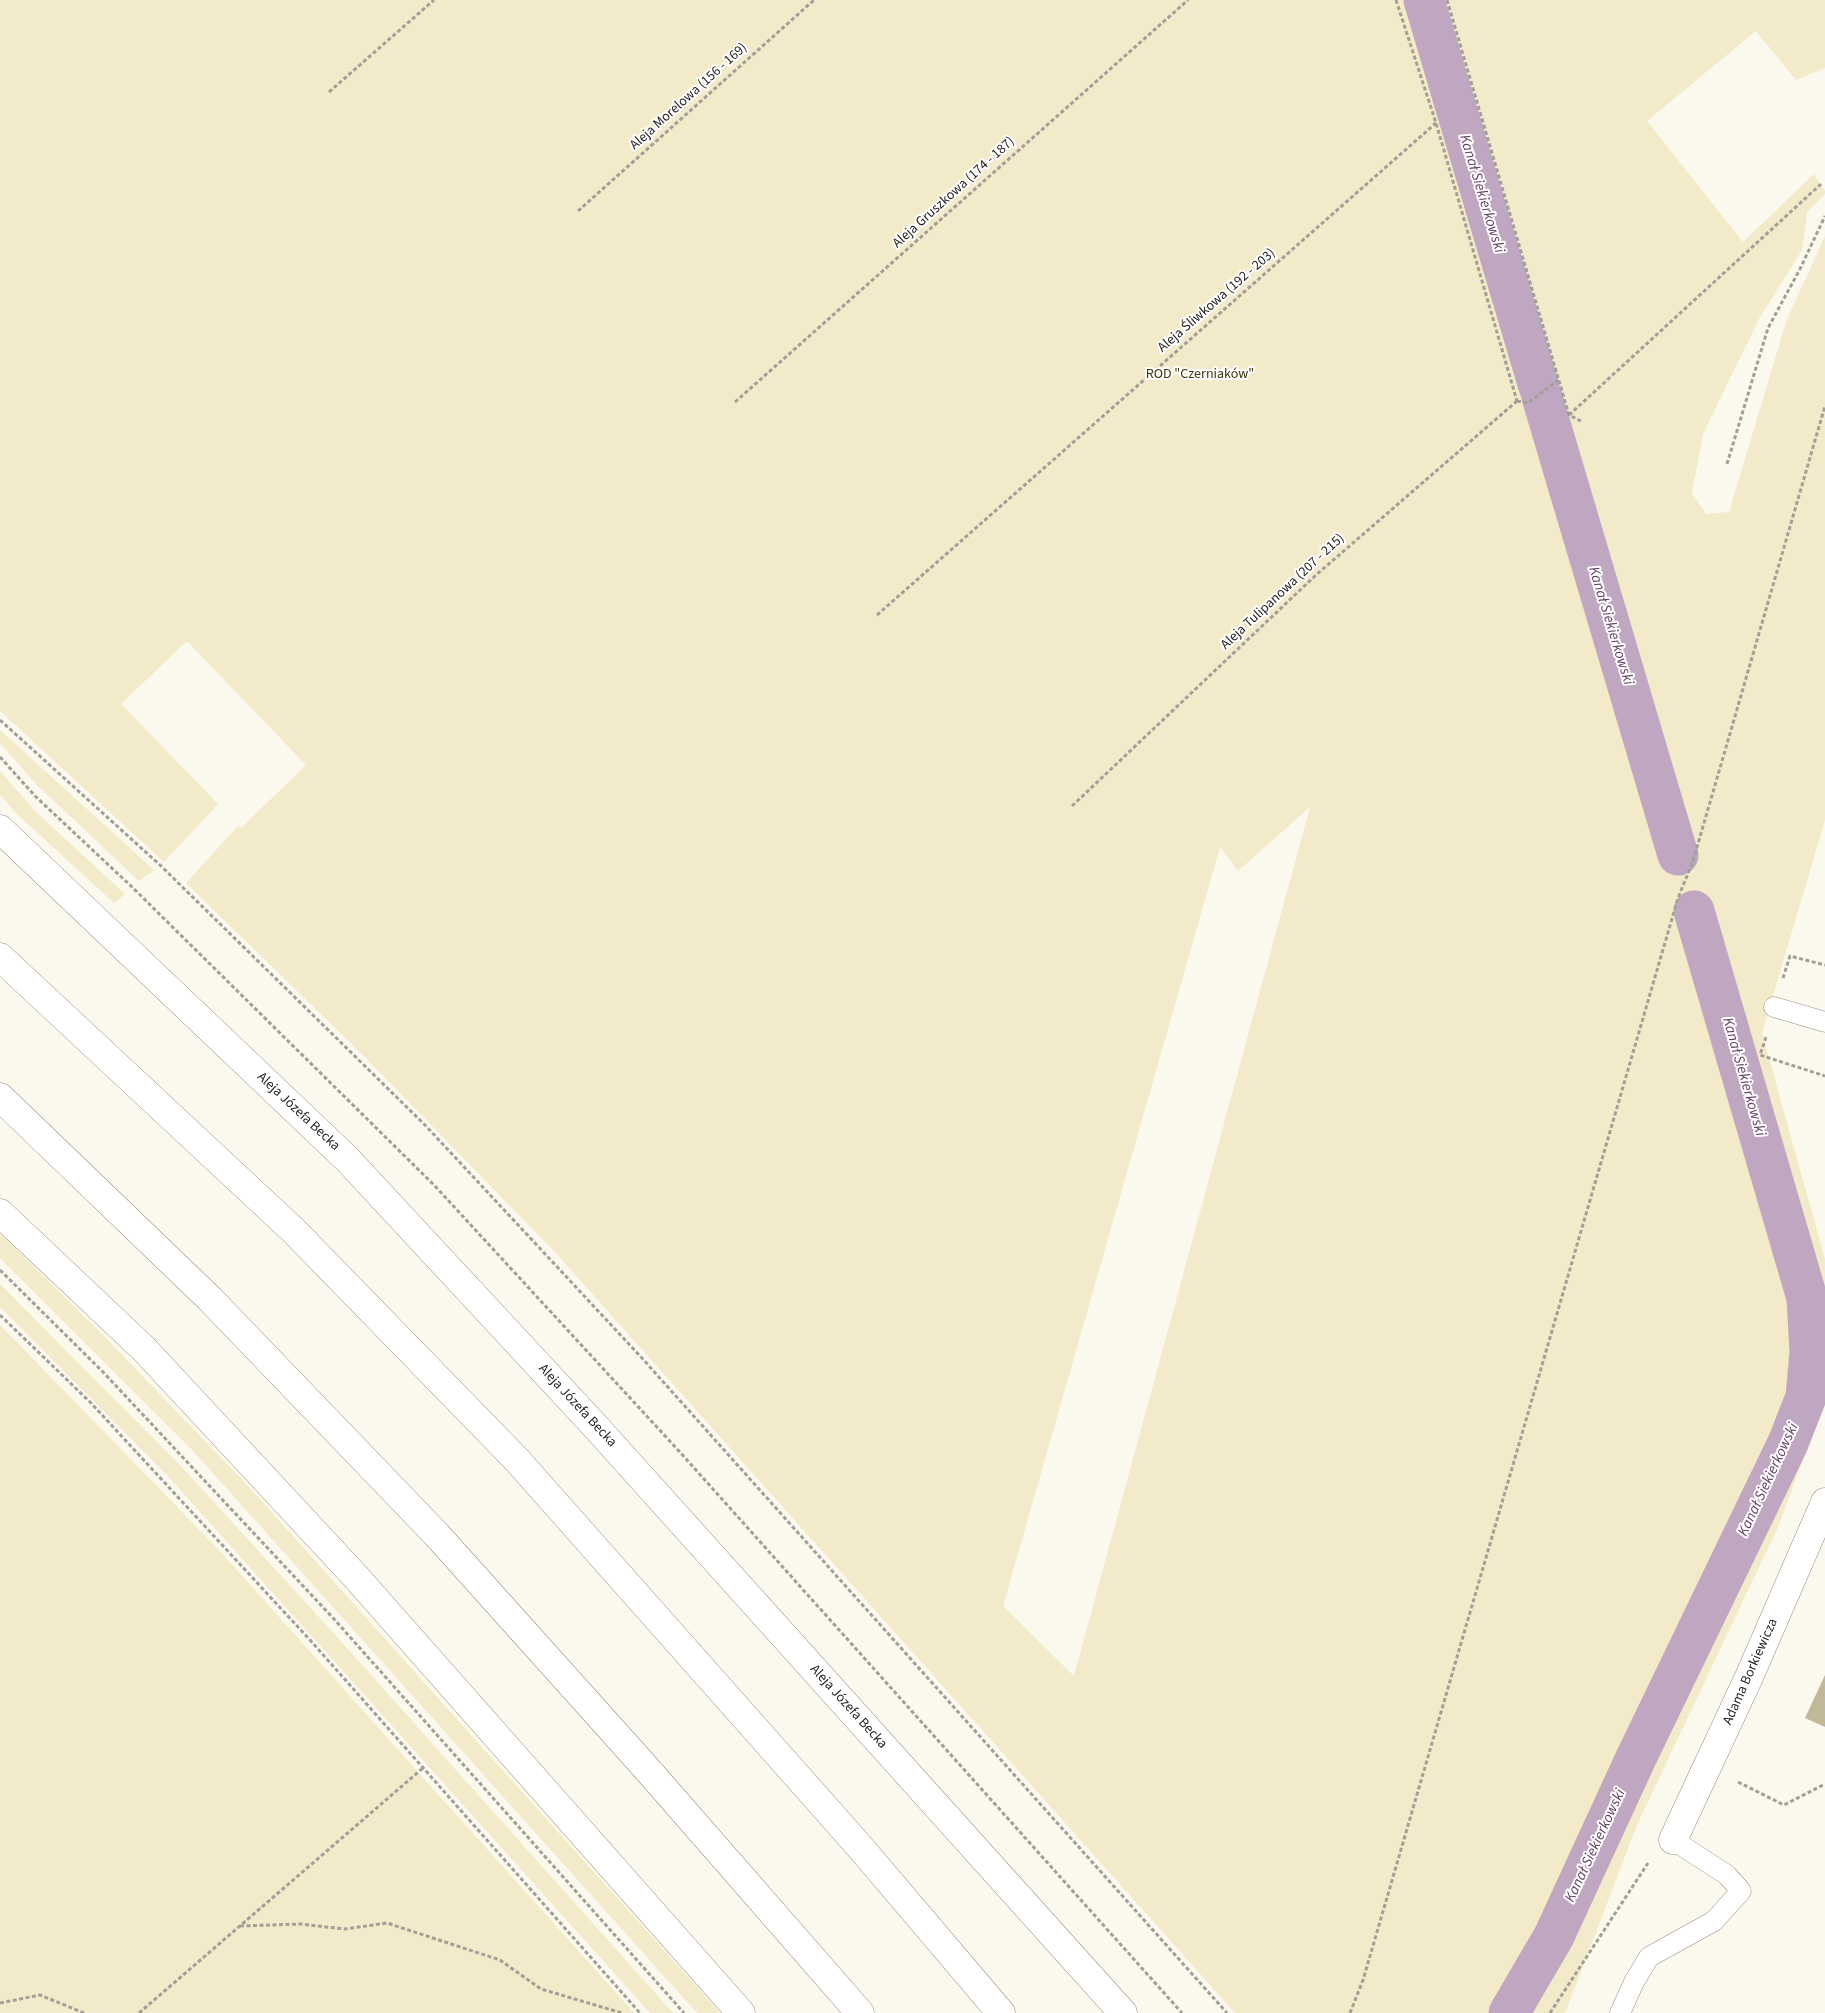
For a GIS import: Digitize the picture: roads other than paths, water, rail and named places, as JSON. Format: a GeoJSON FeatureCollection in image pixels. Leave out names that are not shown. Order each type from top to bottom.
{"type":"FeatureCollection","features":[{"type":"Feature","properties":{"kind":"main road","name":"Aleja Józefa Becka"},"geometry":{"type":"LineString","coordinates":[[0,830],[347,1158],[596,1427],[1123,2013]]}},
{"type":"Feature","properties":{"kind":"main road"},"geometry":{"type":"LineString","coordinates":[[0,957],[294,1231],[517,1460],[999,2008]]}},
{"type":"Feature","properties":{"kind":"main road"},"geometry":{"type":"LineString","coordinates":[[0,1097],[210,1299],[438,1535],[641,1762],[860,2013]]}},
{"type":"Feature","properties":{"kind":"main road"},"geometry":{"type":"LineString","coordinates":[[0,1213],[144,1350],[356,1577],[741,2013]]}},
{"type":"Feature","properties":{"kind":"main road","name":"Adama Borkiewicza"},"geometry":{"type":"LineString","coordinates":[[1673,1840],[1749,1677],[1825,1502]]}},
{"type":"Feature","properties":{"kind":"lane"},"geometry":{"type":"LineString","coordinates":[[1774,1007],[1825,1022]]}},
{"type":"Feature","properties":{"kind":"lane"},"geometry":{"type":"LineString","coordinates":[[1620,2013],[1634,1982],[1649,1957],[1714,1921],[1741,1891],[1727,1875],[1673,1840]]}},
{"type":"Feature","properties":{"kind":"waterway","name":"Kanał Siekierkowski"},"geometry":{"type":"LineString","coordinates":[[1424,0],[1539,387]]}},
{"type":"Feature","properties":{"kind":"waterway","name":"Kanał Siekierkowski"},"geometry":{"type":"LineString","coordinates":[[1542,397],[1678,855]]}},
{"type":"Feature","properties":{"kind":"waterway","name":"Kanał Siekierkowski"},"geometry":{"type":"LineString","coordinates":[[1509,2013],[1554,1936],[1635,1760],[1788,1443],[1806,1397],[1810,1352],[1807,1298],[1694,911]]}},
{"type":"Feature","properties":{"kind":"park label","name":"ROD \"Czerniaków\""},"geometry":{"type":"Point","coordinates":[1200,375]}}]}
